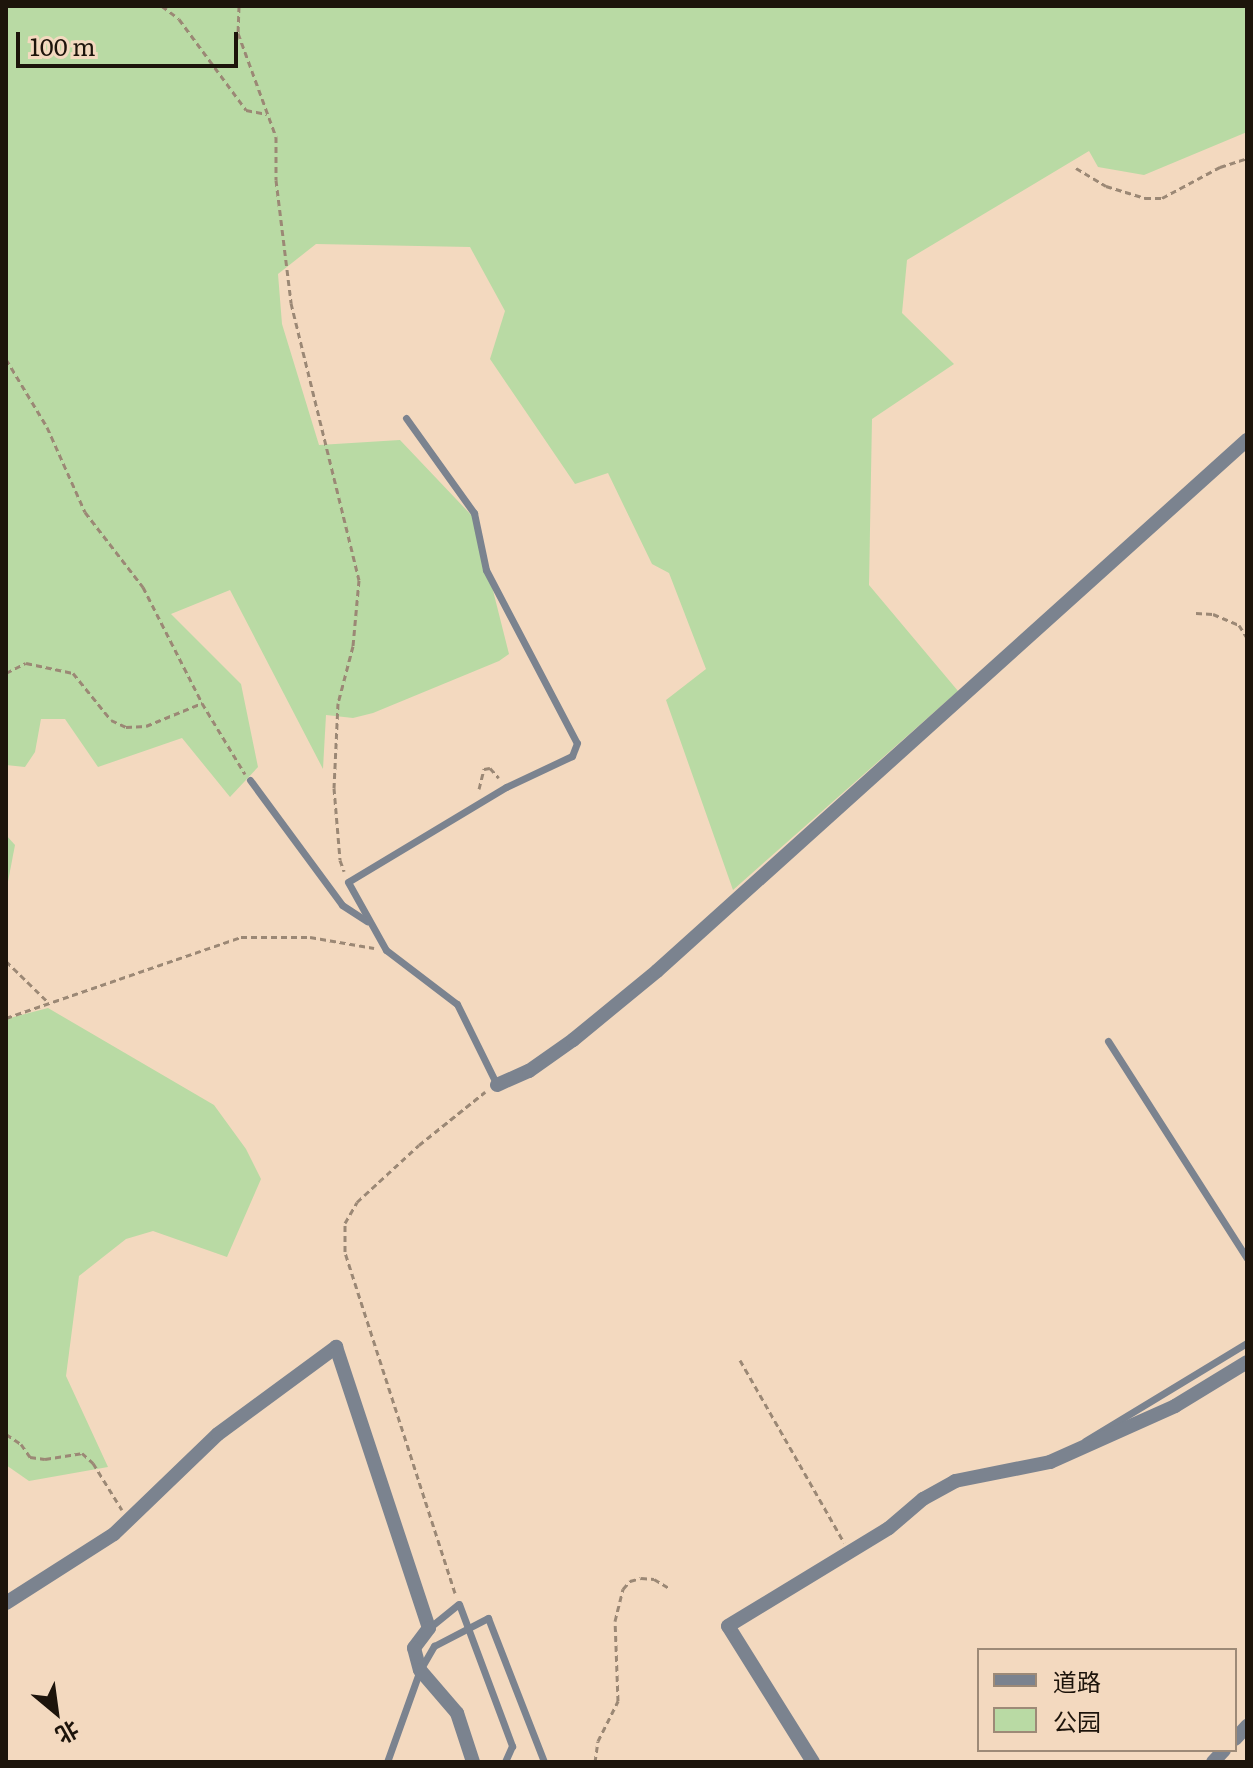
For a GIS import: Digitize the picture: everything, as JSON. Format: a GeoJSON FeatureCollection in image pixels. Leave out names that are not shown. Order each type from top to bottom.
{"type":"FeatureCollection","features":[{"type":"Feature","properties":{"kind":"street"},"geometry":{"type":"LineString","coordinates":[[497,1085],[529,1071],[573,1040],[657,971],[1247,440]]}},
{"type":"Feature","properties":{"kind":"street"},"geometry":{"type":"LineString","coordinates":[[6,1603],[114,1534],[218,1434],[336,1347],[429,1628],[414,1648],[420,1670],[457,1713],[473,1762]]}},
{"type":"Feature","properties":{"kind":"street"},"geometry":{"type":"LineString","coordinates":[[813,1762],[728,1626],[889,1528],[923,1499],[955,1481],[1050,1462],[1175,1406],[1247,1362]]}},
{"type":"Feature","properties":{"kind":"lane"},"geometry":{"type":"LineString","coordinates":[[406,418],[474,513],[486,570],[577,743],[572,756],[506,787],[348,882],[386,950],[457,1004],[497,1085]]}},
{"type":"Feature","properties":{"kind":"lane"},"geometry":{"type":"LineString","coordinates":[[250,780],[342,905],[369,922]]}},
{"type":"Feature","properties":{"kind":"lane"},"geometry":{"type":"LineString","coordinates":[[1108,1041],[1247,1258]]}},
{"type":"Feature","properties":{"kind":"lane"},"geometry":{"type":"LineString","coordinates":[[1069,1453],[1116,1420],[1177,1388],[1247,1343]]}},
{"type":"Feature","properties":{"kind":"lane"},"geometry":{"type":"LineString","coordinates":[[429,1628],[459,1604],[512,1746],[505,1762]]}},
{"type":"Feature","properties":{"kind":"lane"},"geometry":{"type":"LineString","coordinates":[[387,1762],[420,1670],[434,1646],[488,1618],[496,1631],[544,1762]]}},
{"type":"Feature","properties":{"kind":"path"},"geometry":{"type":"LineString","coordinates":[[162,6],[179,19],[246,110],[269,114]]}},
{"type":"Feature","properties":{"kind":"path"},"geometry":{"type":"LineString","coordinates":[[239,6],[238,33],[276,137],[276,180],[291,303],[359,580],[353,646],[338,703],[334,788],[340,860],[348,882]]}},
{"type":"Feature","properties":{"kind":"path"},"geometry":{"type":"LineString","coordinates":[[1076,168],[1106,186],[1145,198],[1162,198],[1220,167],[1247,158]]}},
{"type":"Feature","properties":{"kind":"path"},"geometry":{"type":"LineString","coordinates":[[6,359],[47,427],[85,512],[143,587],[202,703],[250,780]]}},
{"type":"Feature","properties":{"kind":"path"},"geometry":{"type":"LineString","coordinates":[[1196,613],[1213,614],[1239,625],[1247,638]]}},
{"type":"Feature","properties":{"kind":"path"},"geometry":{"type":"LineString","coordinates":[[6,673],[26,663],[73,673],[111,720],[126,727],[146,726],[202,703]]}},
{"type":"Feature","properties":{"kind":"path"},"geometry":{"type":"LineString","coordinates":[[479,805],[481,773],[484,769],[490,768],[506,787]]}},
{"type":"Feature","properties":{"kind":"path"},"geometry":{"type":"LineString","coordinates":[[6,1018],[241,937],[310,937],[386,950]]}},
{"type":"Feature","properties":{"kind":"path"},"geometry":{"type":"LineString","coordinates":[[6,961],[48,1002]]}},
{"type":"Feature","properties":{"kind":"path"},"geometry":{"type":"LineString","coordinates":[[459,1604],[345,1252],[345,1223],[357,1202],[419,1145],[497,1085]]}},
{"type":"Feature","properties":{"kind":"path"},"geometry":{"type":"LineString","coordinates":[[740,1360],[850,1552]]}},
{"type":"Feature","properties":{"kind":"path"},"geometry":{"type":"LineString","coordinates":[[6,1434],[21,1444],[30,1457],[45,1459],[82,1453],[93,1463],[113,1501],[130,1519]]}},
{"type":"Feature","properties":{"kind":"path"},"geometry":{"type":"LineString","coordinates":[[595,1762],[598,1741],[618,1701],[615,1621],[623,1589],[630,1581],[641,1578],[654,1579],[669,1588]]}},
{"type":"Feature","properties":{"kind":"green space"},"geometry":{"type":"Polygon","coordinates":[[[6,6],[1247,6],[1247,132],[1144,175],[1098,167],[1089,151],[907,260],[902,313],[954,364],[872,419],[869,585],[958,691],[733,890],[666,700],[706,669],[669,573],[652,564],[608,473],[575,484],[490,359],[505,311],[470,247],[316,244],[278,274],[282,324],[319,445],[400,440],[475,519],[509,654],[499,661],[373,713],[353,718],[326,715],[323,769],[230,590],[171,614],[241,684],[258,767],[230,797],[182,738],[98,767],[65,719],[41,719],[35,752],[25,767],[6,765],[6,6]]]}},
{"type":"Feature","properties":{"kind":"green space"},"geometry":{"type":"Polygon","coordinates":[[[6,835],[15,845],[6,892],[6,835]]]}},
{"type":"Feature","properties":{"kind":"green space"},"geometry":{"type":"Polygon","coordinates":[[[48,1008],[214,1105],[246,1149],[261,1179],[227,1257],[153,1231],[126,1239],[79,1276],[66,1376],[108,1467],[29,1481],[6,1465],[6,1019],[48,1008]]]}}]}
